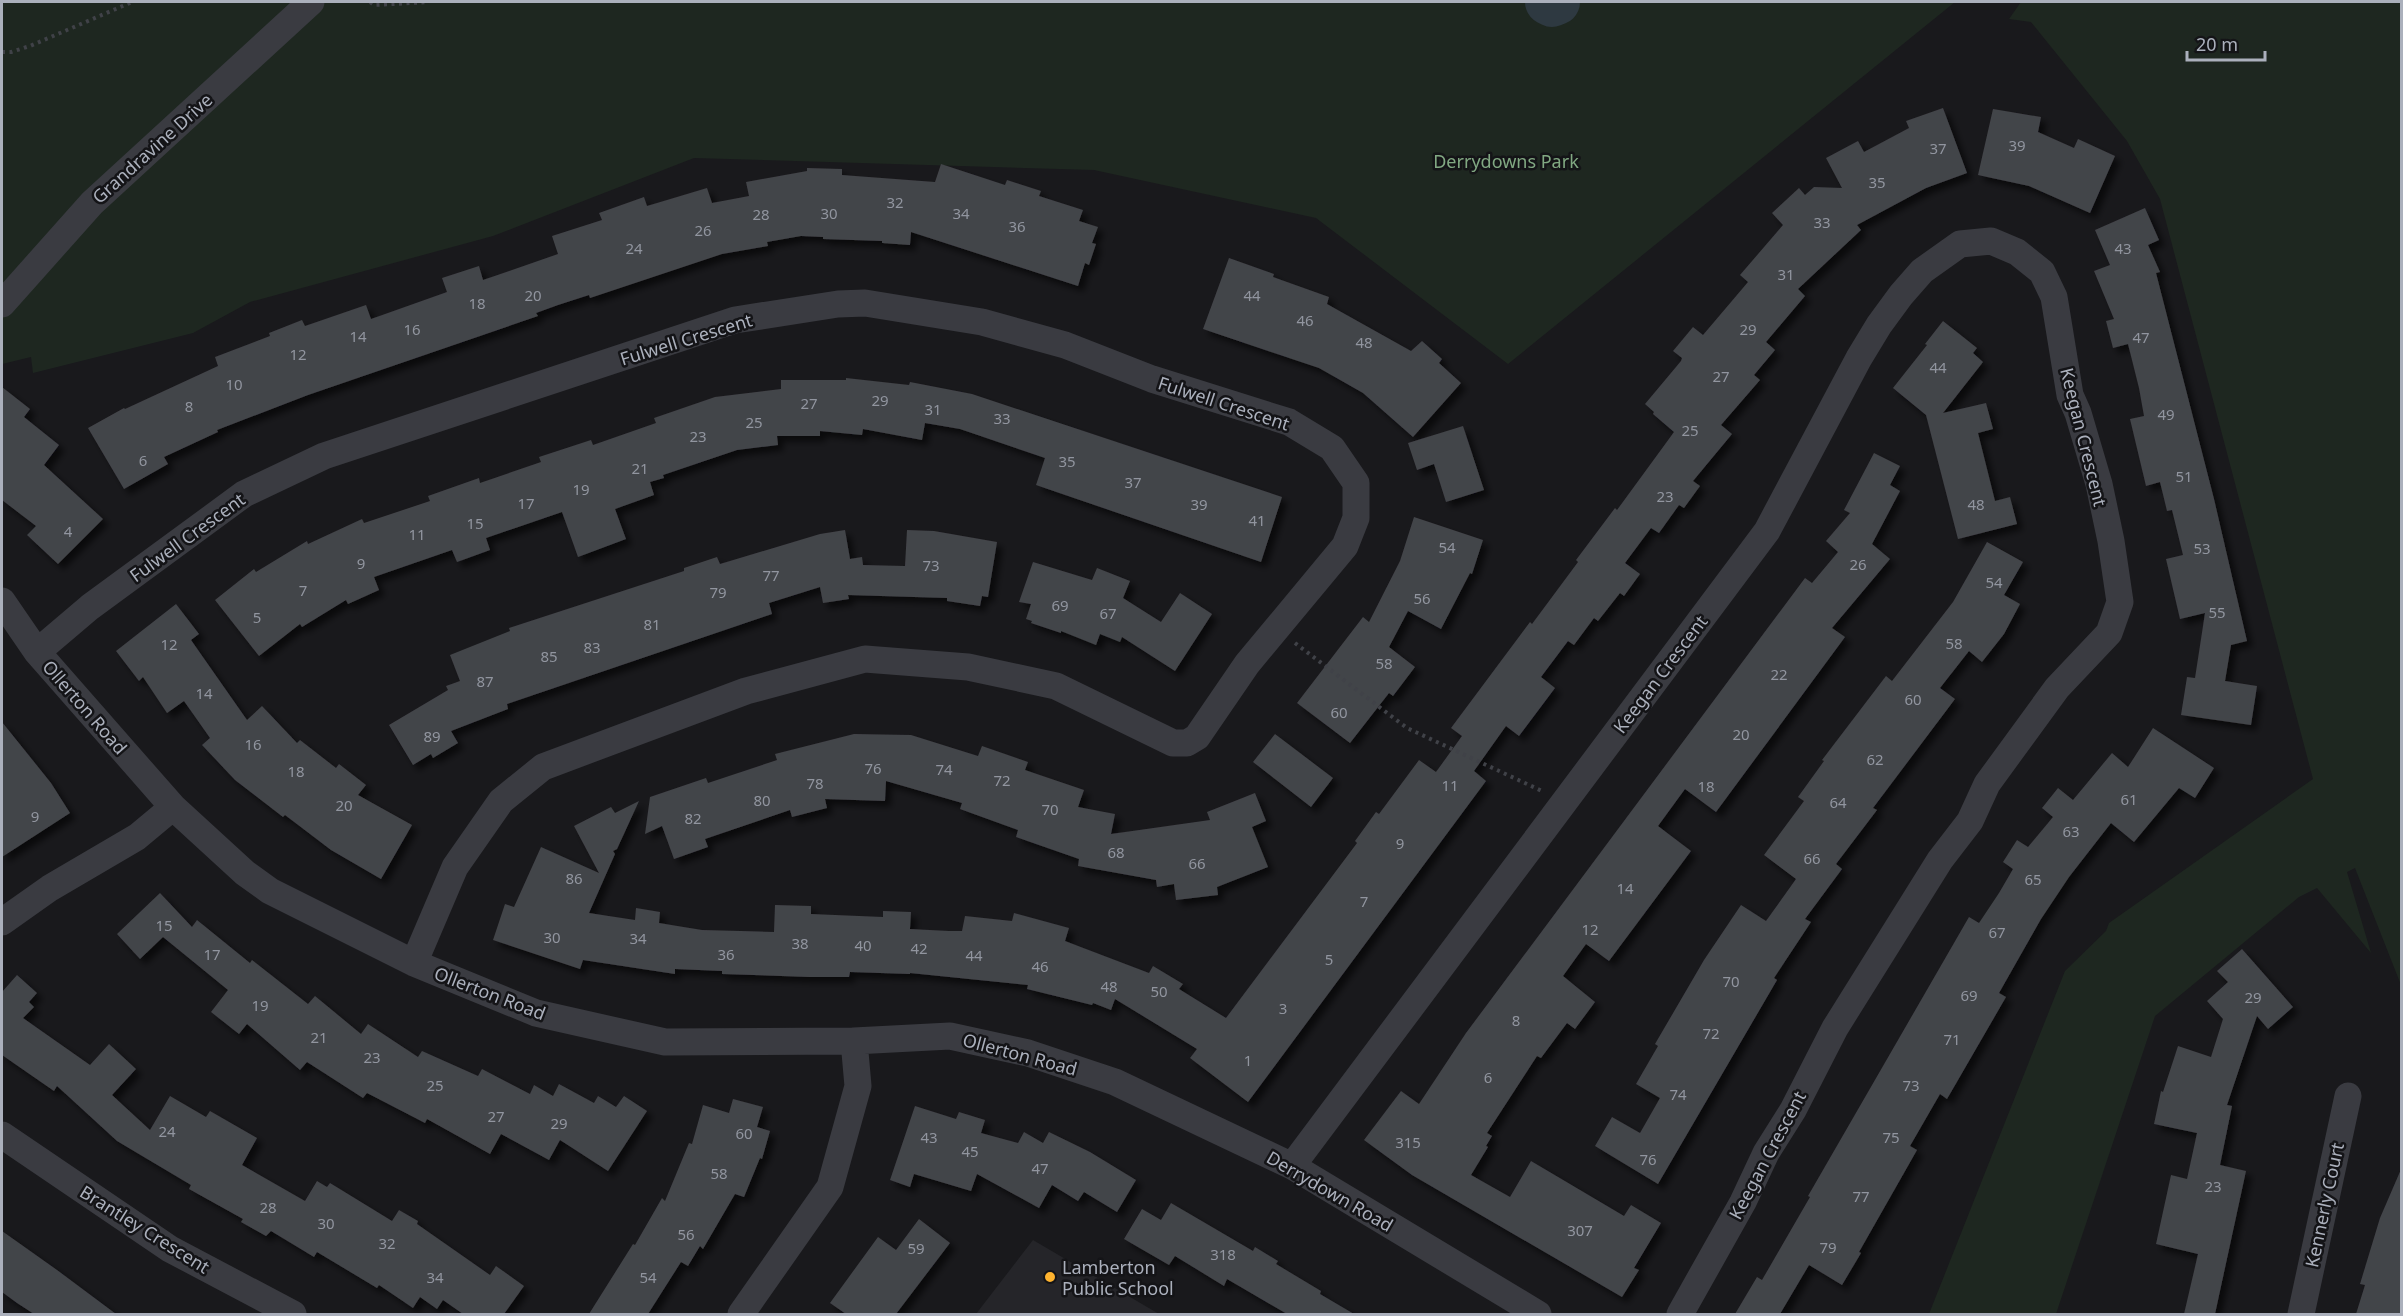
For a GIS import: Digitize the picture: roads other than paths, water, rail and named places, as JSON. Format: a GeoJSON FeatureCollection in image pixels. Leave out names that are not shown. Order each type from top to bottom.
{"type":"FeatureCollection","features":[{"type":"Feature","properties":{"kind":"street","name":"Grandravine Drive"},"geometry":{"type":"LineString","coordinates":[[2,304],[92,203],[311,2]]}},
{"type":"Feature","properties":{"kind":"street","name":"Keegan Crescent"},"geometry":{"type":"LineString","coordinates":[[1292,1166],[1767,531],[1859,358],[1901,295],[1922,271],[1960,244],[1991,241],[2018,252],[2042,273],[2054,297],[2070,395],[2078,413],[2099,483],[2120,602],[2109,633],[2057,688],[1987,784],[1970,820],[1940,860],[1897,933],[1835,1028],[1793,1110],[1766,1153],[1743,1202],[1680,1314]]}},
{"type":"Feature","properties":{"kind":"street","name":"Fulwell Crescent"},"geometry":{"type":"LineString","coordinates":[[37,652],[90,607],[244,494],[324,456],[735,321],[838,304],[865,303],[981,322],[1065,345],[1152,379],[1289,422],[1332,448],[1356,483],[1356,518],[1345,546],[1247,664],[1197,737],[1186,743],[1173,743],[1056,686],[968,667],[865,659],[746,691],[543,767],[501,801],[456,867],[414,963]]}},
{"type":"Feature","properties":{"kind":"street","name":"Ollerton Road"},"geometry":{"type":"LineString","coordinates":[[2,601],[37,652],[173,807],[245,873],[270,891],[414,963],[536,1013],[664,1041],[854,1041],[950,1036],[1028,1053],[1115,1082]]}},
{"type":"Feature","properties":{"kind":"street"},"geometry":{"type":"LineString","coordinates":[[2,922],[50,888],[137,837],[173,807]]}},
{"type":"Feature","properties":{"kind":"street"},"geometry":{"type":"LineString","coordinates":[[741,1314],[830,1187],[858,1086],[854,1041]]}},
{"type":"Feature","properties":{"kind":"street","name":"Derrydown Road"},"geometry":{"type":"LineString","coordinates":[[1115,1082],[1292,1166],[1538,1314]]}},
{"type":"Feature","properties":{"kind":"street","name":"Kennerly Court"},"geometry":{"type":"LineString","coordinates":[[2301,1314],[2348,1096]]}},
{"type":"Feature","properties":{"kind":"street","name":"Brantley Crescent"},"geometry":{"type":"LineString","coordinates":[[2,1135],[170,1249],[293,1314]]}},
{"type":"Feature","properties":{"kind":"waterway"},"geometry":{"type":"LineString","coordinates":[[1548,2],[1552,4],[1557,2]]}},
{"type":"Feature","properties":{"kind":"place","name":"Lamberton Public School"},"geometry":{"type":"Point","coordinates":[1050,1277]}},
{"type":"Feature","properties":{"kind":"park label","name":"Derrydowns Park"},"geometry":{"type":"Point","coordinates":[1506,161]}}]}
